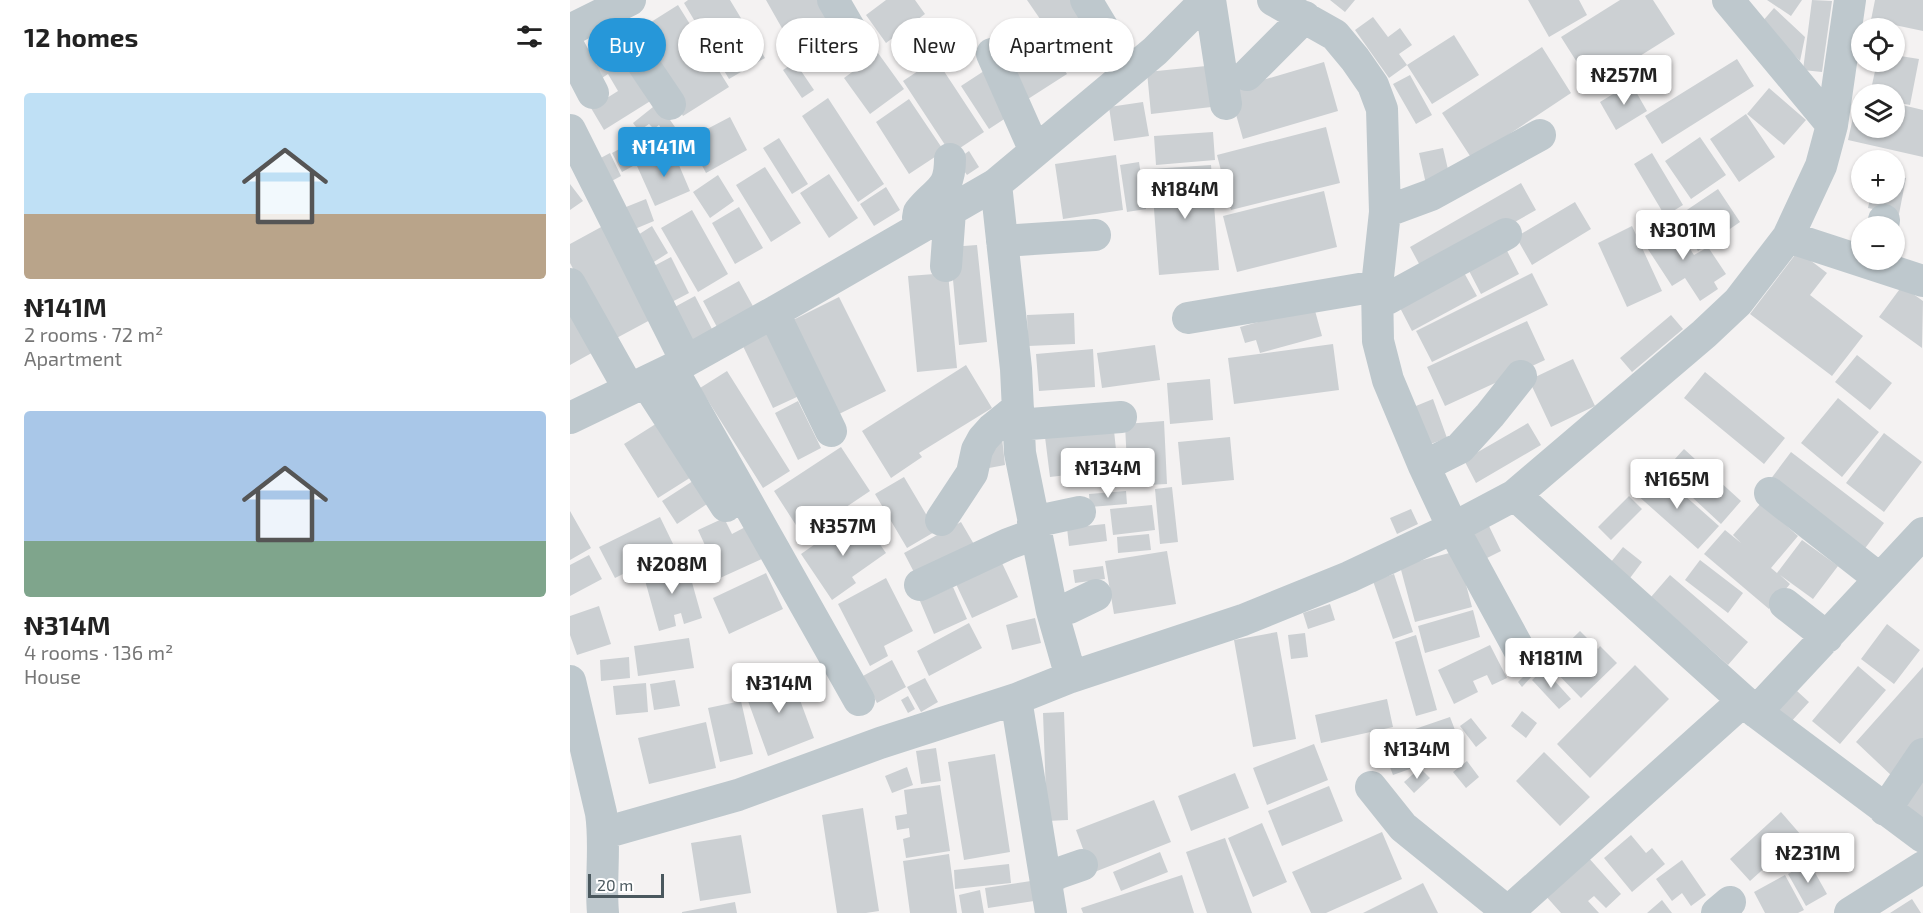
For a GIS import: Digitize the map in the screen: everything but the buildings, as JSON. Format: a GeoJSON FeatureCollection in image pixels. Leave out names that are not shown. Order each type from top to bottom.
{"type":"FeatureCollection","features":[{"type":"Feature","properties":{"kind":"street"},"geometry":{"type":"LineString","coordinates":[[833,0],[843,18]]}},
{"type":"Feature","properties":{"kind":"street"},"geometry":{"type":"LineString","coordinates":[[1086,0],[1124,63],[1128,74]]}},
{"type":"Feature","properties":{"kind":"street"},"geometry":{"type":"LineString","coordinates":[[1273,0],[1335,35],[1373,85],[1382,109],[1385,212],[1378,295],[1378,341],[1388,380],[1453,528],[1520,651]]}},
{"type":"Feature","properties":{"kind":"street"},"geometry":{"type":"LineString","coordinates":[[1728,0],[1832,125]]}},
{"type":"Feature","properties":{"kind":"street"},"geometry":{"type":"LineString","coordinates":[[604,833],[738,795],[880,743],[1016,699],[1071,677],[1243,620],[1349,577],[1453,528],[1515,495],[1704,334],[1738,302],[1788,237],[1821,166],[1832,125],[1850,0]]}},
{"type":"Feature","properties":{"kind":"street"},"geometry":{"type":"LineString","coordinates":[[570,418],[658,375],[776,311],[996,184],[1155,51],[1204,1]]}},
{"type":"Feature","properties":{"kind":"street"},"geometry":{"type":"LineString","coordinates":[[1204,1],[1226,104]]}},
{"type":"Feature","properties":{"kind":"street"},"geometry":{"type":"LineString","coordinates":[[570,30],[619,6],[670,104]]}},
{"type":"Feature","properties":{"kind":"street"},"geometry":{"type":"LineString","coordinates":[[1247,75],[1305,17]]}},
{"type":"Feature","properties":{"kind":"street"},"geometry":{"type":"LineString","coordinates":[[570,49],[593,93]]}},
{"type":"Feature","properties":{"kind":"street"},"geometry":{"type":"LineString","coordinates":[[1000,72],[1035,151]]}},
{"type":"Feature","properties":{"kind":"street"},"geometry":{"type":"LineString","coordinates":[[570,130],[658,375],[726,506]]}},
{"type":"Feature","properties":{"kind":"street"},"geometry":{"type":"LineString","coordinates":[[1385,212],[1431,195],[1539,135]]}},
{"type":"Feature","properties":{"kind":"street"},"geometry":{"type":"LineString","coordinates":[[922,226],[918,218],[919,212],[947,182],[950,176],[950,159]]}},
{"type":"Feature","properties":{"kind":"street"},"geometry":{"type":"LineString","coordinates":[[996,184],[1016,369],[1020,453],[1052,611],[1071,677]]}},
{"type":"Feature","properties":{"kind":"street"},"geometry":{"type":"LineString","coordinates":[[946,266],[950,211]]}},
{"type":"Feature","properties":{"kind":"street"},"geometry":{"type":"LineString","coordinates":[[1188,318],[1407,290],[1506,234]]}},
{"type":"Feature","properties":{"kind":"street"},"geometry":{"type":"LineString","coordinates":[[1002,241],[1095,235]]}},
{"type":"Feature","properties":{"kind":"street"},"geometry":{"type":"LineString","coordinates":[[1788,237],[1851,255]]}},
{"type":"Feature","properties":{"kind":"street"},"geometry":{"type":"LineString","coordinates":[[1896,270],[1923,281]]}},
{"type":"Feature","properties":{"kind":"street"},"geometry":{"type":"LineString","coordinates":[[570,284],[658,375],[859,700]]}},
{"type":"Feature","properties":{"kind":"street"},"geometry":{"type":"LineString","coordinates":[[776,311],[780,326],[831,431]]}},
{"type":"Feature","properties":{"kind":"street"},"geometry":{"type":"LineString","coordinates":[[1424,466],[1460,448],[1521,376]]}},
{"type":"Feature","properties":{"kind":"street"},"geometry":{"type":"LineString","coordinates":[[1018,415],[1030,424],[1121,417]]}},
{"type":"Feature","properties":{"kind":"street"},"geometry":{"type":"LineString","coordinates":[[941,520],[972,472],[977,450],[983,439],[992,429],[1018,415]]}},
{"type":"Feature","properties":{"kind":"street"},"geometry":{"type":"LineString","coordinates":[[1770,494],[1880,579]]}},
{"type":"Feature","properties":{"kind":"street"},"geometry":{"type":"LineString","coordinates":[[1515,495],[1750,707],[1923,837]]}},
{"type":"Feature","properties":{"kind":"street"},"geometry":{"type":"LineString","coordinates":[[920,585],[1008,544],[1034,528],[1080,512]]}},
{"type":"Feature","properties":{"kind":"street"},"geometry":{"type":"LineString","coordinates":[[1371,787],[1403,827],[1509,912],[1750,707],[1827,636],[1923,533]]}},
{"type":"Feature","properties":{"kind":"street"},"geometry":{"type":"LineString","coordinates":[[1052,611],[1069,608],[1096,595]]}},
{"type":"Feature","properties":{"kind":"street"},"geometry":{"type":"LineString","coordinates":[[1785,604],[1827,636]]}},
{"type":"Feature","properties":{"kind":"street"},"geometry":{"type":"LineString","coordinates":[[570,681],[604,833],[601,888],[603,913]]}},
{"type":"Feature","properties":{"kind":"street"},"geometry":{"type":"LineString","coordinates":[[1016,699],[1051,913]]}},
{"type":"Feature","properties":{"kind":"street"},"geometry":{"type":"LineString","coordinates":[[1885,810],[1923,754]]}},
{"type":"Feature","properties":{"kind":"street"},"geometry":{"type":"LineString","coordinates":[[1046,880],[1082,865]]}},
{"type":"Feature","properties":{"kind":"street"},"geometry":{"type":"LineString","coordinates":[[1850,913],[1923,867]]}}]}
